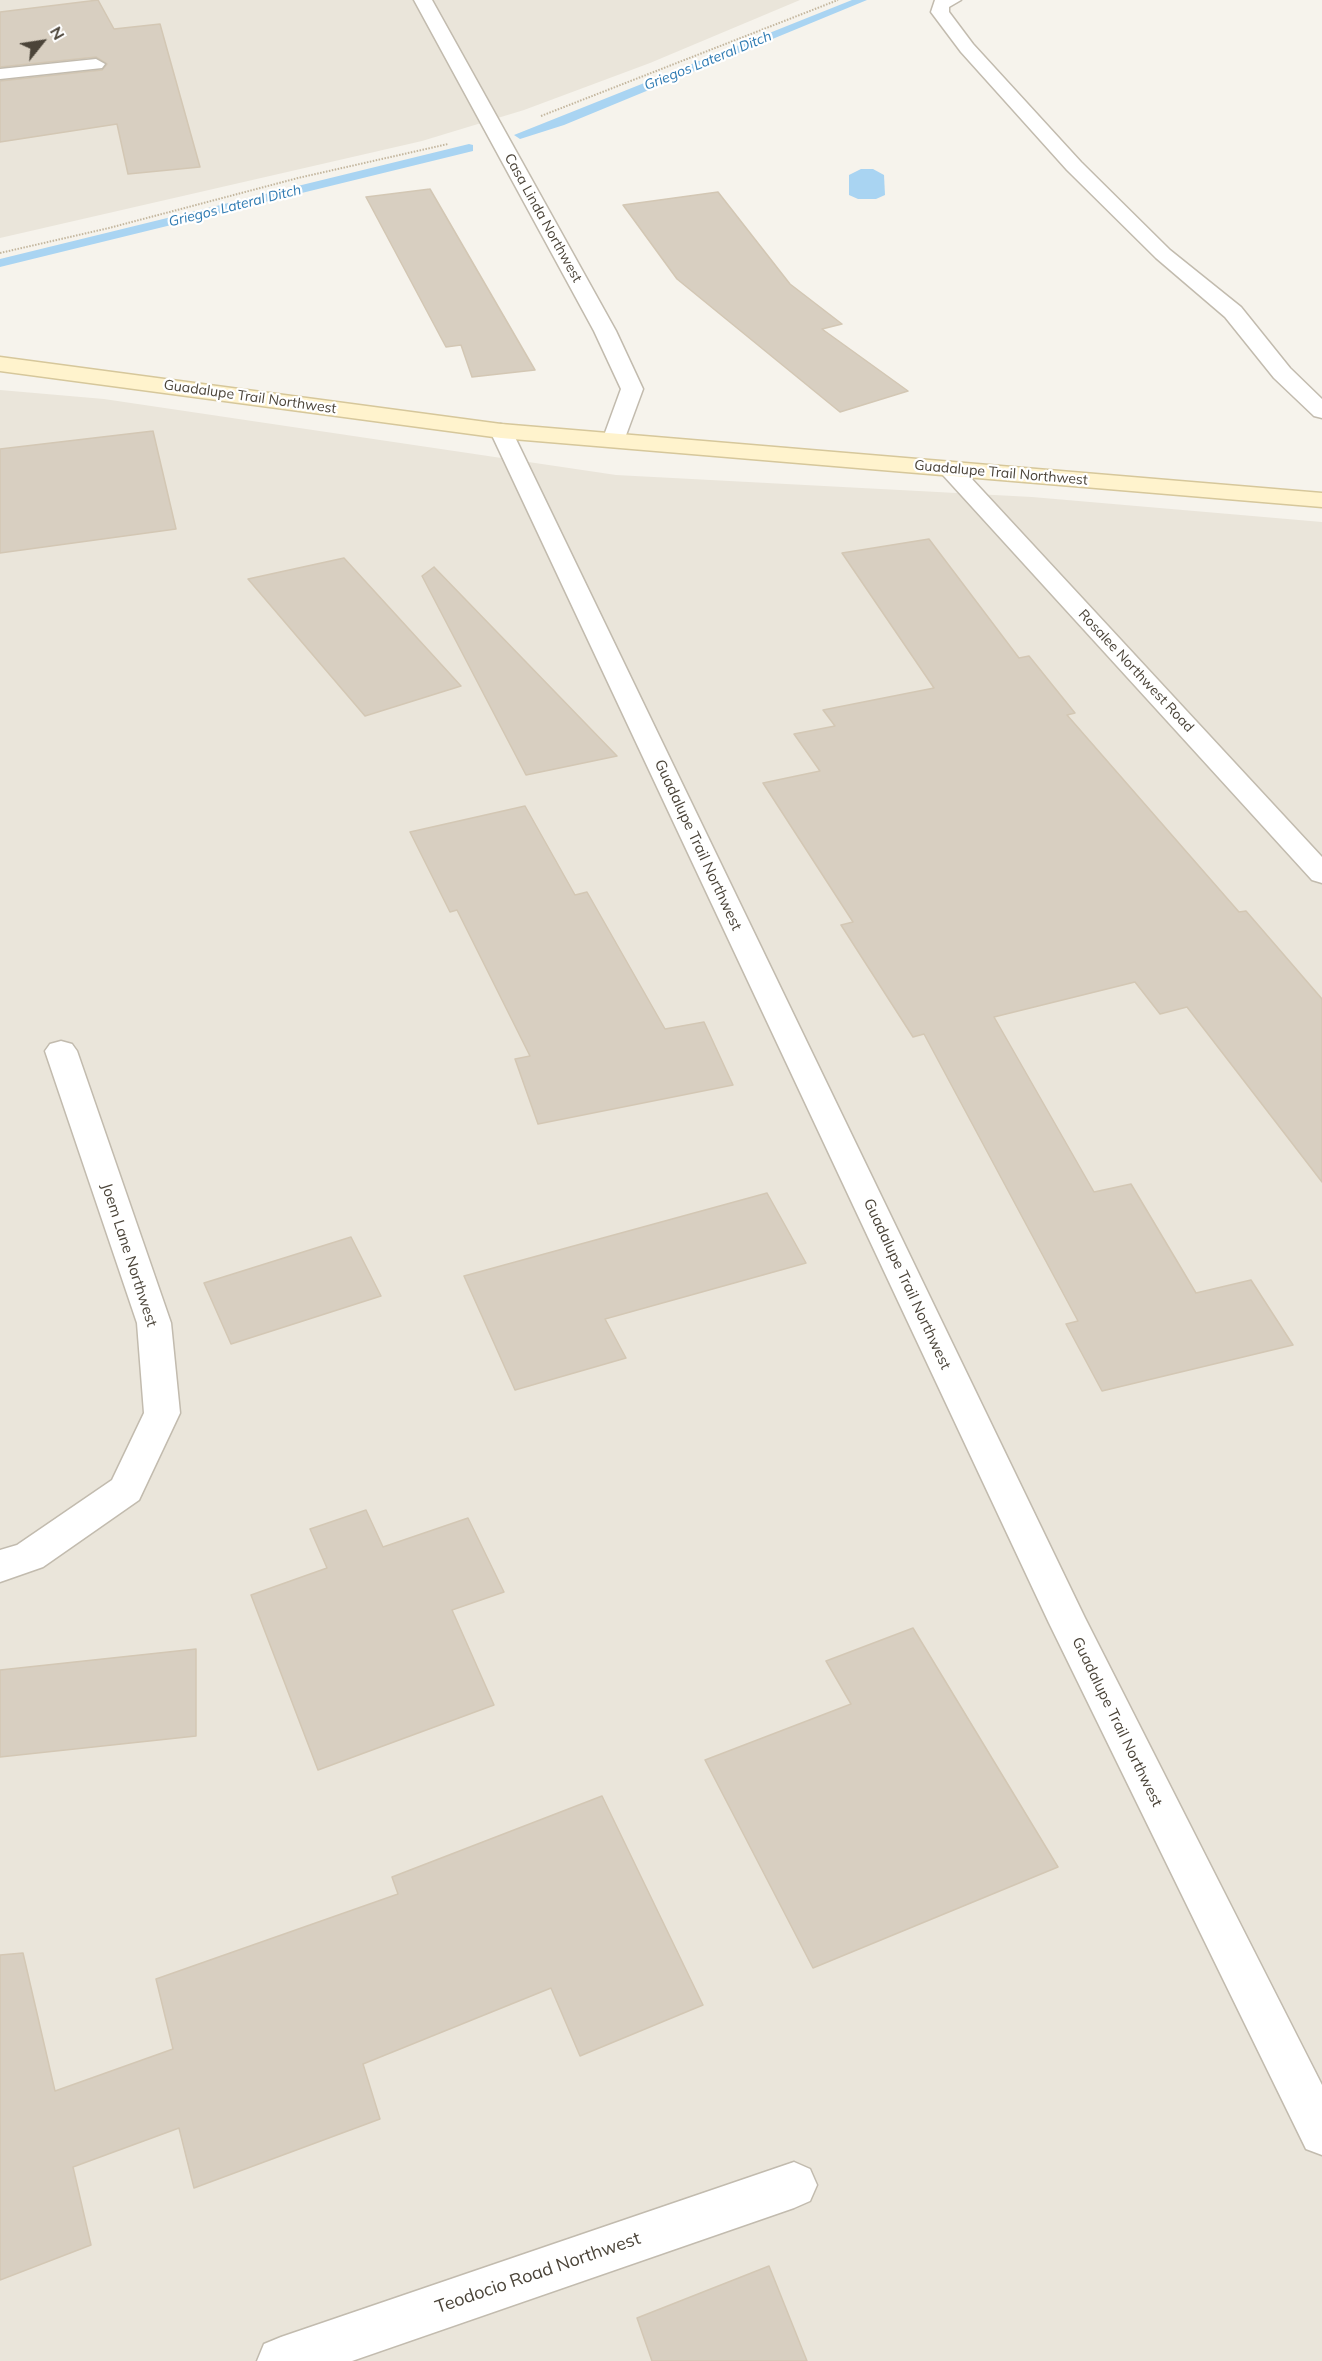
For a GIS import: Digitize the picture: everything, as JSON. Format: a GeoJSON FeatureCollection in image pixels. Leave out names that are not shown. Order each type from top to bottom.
{"type":"FeatureCollection","features":[{"type":"Feature","properties":{"kind":"street","name":"Casa Linda Northwest"},"geometry":{"type":"LineString","coordinates":[[423,0],[605,331],[632,388],[614,441]]}},
{"type":"Feature","properties":{"kind":"street"},"geometry":{"type":"LineString","coordinates":[[952,0],[941,4],[940,12],[975,56],[1082,174],[1163,254],[1233,312],[1282,373],[1322,411]]}},
{"type":"Feature","properties":{"kind":"street"},"geometry":{"type":"LineString","coordinates":[[0,74],[96,64]]}},
{"type":"Feature","properties":{"kind":"street","name":"Guadalupe Trail Northwest"},"geometry":{"type":"LineString","coordinates":[[0,364],[501,431],[1322,500]]}},
{"type":"Feature","properties":{"kind":"street","name":"Guadalupe Trail Northwest"},"geometry":{"type":"LineString","coordinates":[[501,431],[1068,1623],[1322,2133]]}},
{"type":"Feature","properties":{"kind":"street","name":"Rosalee Northwest Road"},"geometry":{"type":"LineString","coordinates":[[950,469],[1322,874]]}},
{"type":"Feature","properties":{"kind":"street","name":"Joem Lane Northwest"},"geometry":{"type":"LineString","coordinates":[[0,1566],[30,1557],[126,1490],[162,1413],[154,1323],[61,1051]]}},
{"type":"Feature","properties":{"kind":"street","name":"Teodocio Road Northwest"},"geometry":{"type":"LineString","coordinates":[[281,2361],[794,2185]]}},
{"type":"Feature","properties":{"kind":"path"},"geometry":{"type":"LineString","coordinates":[[0,253],[109,228],[298,178],[496,133],[838,0]]}},
{"type":"Feature","properties":{"kind":"shaded area"},"geometry":{"type":"Polygon","coordinates":[[[0,0],[800,0],[650,63],[524,110],[422,141],[0,238],[0,0]]]}},
{"type":"Feature","properties":{"kind":"shaded area"},"geometry":{"type":"Polygon","coordinates":[[[0,390],[104,399],[616,475],[1032,497],[1322,522],[1322,2361],[0,2361],[0,390]]]}},
{"type":"Feature","properties":{"kind":"water"},"geometry":{"type":"Polygon","coordinates":[[[861,169],[873,169],[884,175],[885,195],[876,199],[858,199],[849,195],[849,175],[861,169]]]}},
{"type":"Feature","properties":{"kind":"building"},"geometry":{"type":"Polygon","coordinates":[[[98,0],[114,29],[160,24],[200,167],[128,174],[117,124],[0,142],[0,81],[102,70],[107,64],[96,57],[0,67],[0,12],[98,0]]]}},
{"type":"Feature","properties":{"kind":"building"},"geometry":{"type":"Polygon","coordinates":[[[430,189],[535,370],[472,377],[461,345],[446,347],[366,197],[430,189]]]}},
{"type":"Feature","properties":{"kind":"building"},"geometry":{"type":"Polygon","coordinates":[[[718,192],[790,284],[842,324],[822,329],[908,391],[840,412],[677,279],[623,205],[718,192]]]}},
{"type":"Feature","properties":{"kind":"building"},"geometry":{"type":"Polygon","coordinates":[[[153,431],[176,529],[0,553],[0,449],[153,431]]]}},
{"type":"Feature","properties":{"kind":"building"},"geometry":{"type":"Polygon","coordinates":[[[929,539],[1019,658],[1029,656],[1075,713],[1067,715],[1239,912],[1246,911],[1322,999],[1322,1182],[1187,1007],[1160,1014],[1135,982],[994,1017],[1094,1192],[1131,1184],[1196,1293],[1251,1280],[1293,1345],[1102,1391],[1066,1324],[1078,1321],[924,1034],[913,1037],[841,925],[853,922],[763,783],[820,771],[794,734],[835,726],[823,710],[934,688],[842,553],[929,539]]]}},
{"type":"Feature","properties":{"kind":"building"},"geometry":{"type":"Polygon","coordinates":[[[344,558],[461,686],[365,716],[248,579],[344,558]]]}},
{"type":"Feature","properties":{"kind":"building"},"geometry":{"type":"Polygon","coordinates":[[[434,567],[617,756],[526,775],[422,576],[434,567]]]}},
{"type":"Feature","properties":{"kind":"building"},"geometry":{"type":"Polygon","coordinates":[[[525,806],[575,895],[587,892],[665,1029],[704,1022],[733,1085],[538,1124],[515,1059],[530,1056],[457,910],[450,912],[410,832],[525,806]]]}},
{"type":"Feature","properties":{"kind":"building"},"geometry":{"type":"Polygon","coordinates":[[[767,1193],[806,1263],[605,1319],[626,1358],[515,1390],[464,1276],[767,1193]]]}},
{"type":"Feature","properties":{"kind":"building"},"geometry":{"type":"Polygon","coordinates":[[[351,1237],[381,1296],[231,1344],[204,1283],[351,1237]]]}},
{"type":"Feature","properties":{"kind":"building"},"geometry":{"type":"Polygon","coordinates":[[[366,1510],[383,1547],[468,1518],[504,1592],[452,1610],[494,1705],[318,1770],[251,1595],[327,1568],[310,1529],[366,1510]]]}},
{"type":"Feature","properties":{"kind":"building"},"geometry":{"type":"Polygon","coordinates":[[[913,1628],[1058,1867],[813,1968],[705,1760],[851,1704],[826,1661],[913,1628]]]}},
{"type":"Feature","properties":{"kind":"building"},"geometry":{"type":"Polygon","coordinates":[[[196,1649],[196,1736],[0,1757],[0,1670],[196,1649]]]}},
{"type":"Feature","properties":{"kind":"building"},"geometry":{"type":"Polygon","coordinates":[[[602,1796],[703,2005],[580,2056],[551,1988],[363,2064],[380,2119],[194,2188],[179,2128],[73,2167],[91,2245],[0,2280],[0,1955],[23,1953],[55,2091],[173,2049],[156,1979],[398,1894],[392,1877],[602,1796]]]}},
{"type":"Feature","properties":{"kind":"building"},"geometry":{"type":"Polygon","coordinates":[[[769,2266],[807,2361],[652,2361],[637,2318],[769,2266]]]}},
{"type":"Feature","properties":{"kind":"waterway","name":"Griegos Lateral Ditch"},"geometry":{"type":"LineString","coordinates":[[520,135],[560,122],[862,0]]}},
{"type":"Feature","properties":{"kind":"waterway","name":"Griegos Lateral Ditch"},"geometry":{"type":"LineString","coordinates":[[0,263],[469,148]]}}]}
